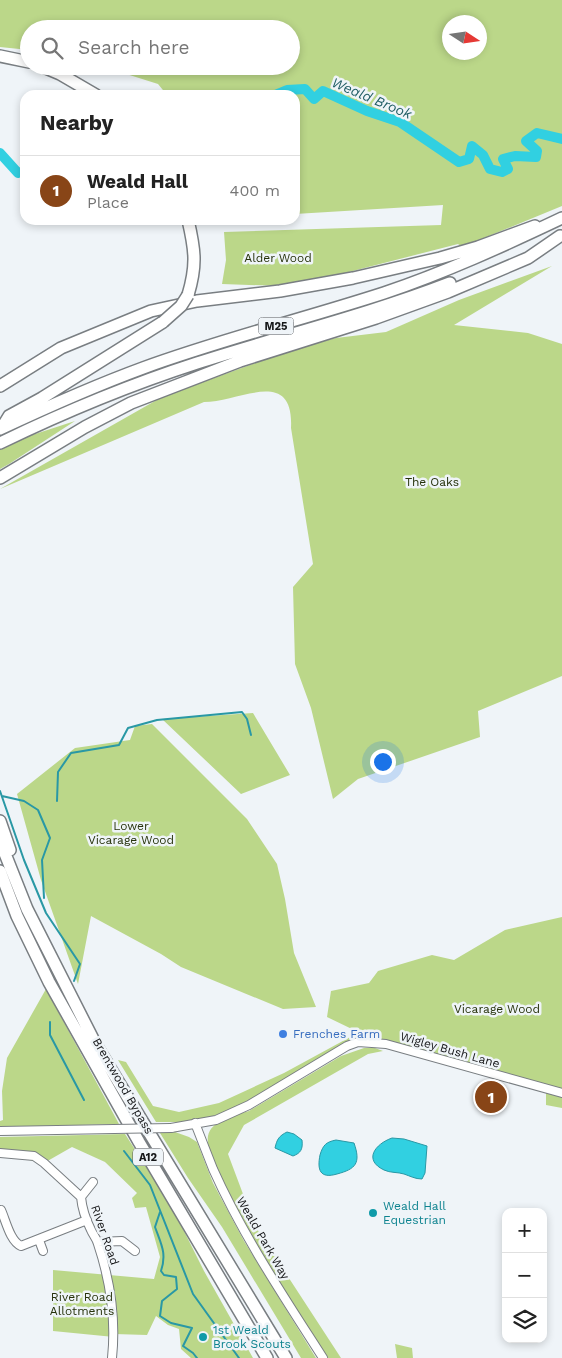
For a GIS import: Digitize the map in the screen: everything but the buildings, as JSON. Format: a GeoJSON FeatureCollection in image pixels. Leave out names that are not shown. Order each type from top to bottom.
{"type":"FeatureCollection","features":[{"type":"Feature","properties":{"kind":"highway"},"geometry":{"type":"LineString","coordinates":[[0,56],[20,60]]}},
{"type":"Feature","properties":{"kind":"highway"},"geometry":{"type":"LineString","coordinates":[[62,75],[87,90]]}},
{"type":"Feature","properties":{"kind":"highway","name":"M25"},"geometry":{"type":"LineString","coordinates":[[0,386],[61,348],[151,311],[197,301],[280,291],[353,278],[440,258],[530,226],[557,221]]}},
{"type":"Feature","properties":{"kind":"highway","name":"M25"},"geometry":{"type":"LineString","coordinates":[[0,429],[74,395],[144,368],[414,282],[502,248],[557,221]]}},
{"type":"Feature","properties":{"kind":"highway","name":"M25"},"geometry":{"type":"LineString","coordinates":[[0,429],[9,416],[42,398],[163,322],[181,306],[188,295],[194,277],[194,247],[190,225]]}},
{"type":"Feature","properties":{"kind":"highway","name":"M25"},"geometry":{"type":"LineString","coordinates":[[0,443],[64,414],[138,384],[196,364],[413,297],[487,268],[561,235]]}},
{"type":"Feature","properties":{"kind":"highway","name":"M25"},"geometry":{"type":"LineString","coordinates":[[131,404],[240,361],[367,321],[462,287],[528,258],[561,235]]}},
{"type":"Feature","properties":{"kind":"highway","name":"M25"},"geometry":{"type":"LineString","coordinates":[[0,478],[85,427],[148,394],[271,341]]}},
{"type":"Feature","properties":{"kind":"highway","name":"A12"},"geometry":{"type":"LineString","coordinates":[[0,821],[16,865],[27,909]]}},
{"type":"Feature","properties":{"kind":"highway","name":"A12"},"geometry":{"type":"LineString","coordinates":[[0,841],[27,909]]}},
{"type":"Feature","properties":{"kind":"highway","name":"Brentwood Bypass"},"geometry":{"type":"LineString","coordinates":[[0,871],[17,916],[49,982],[139,1142],[267,1358]]}},
{"type":"Feature","properties":{"kind":"highway","name":"Brentwood Bypass"},"geometry":{"type":"LineString","coordinates":[[27,909],[96,1045],[286,1358]]}},
{"type":"Feature","properties":{"kind":"street","name":"Wigley Bush Lane"},"geometry":{"type":"LineString","coordinates":[[0,1131],[171,1128],[216,1120],[249,1105],[347,1046],[358,1042],[386,1044],[562,1093]]}},
{"type":"Feature","properties":{"kind":"street","name":"Weald Park Way"},"geometry":{"type":"LineString","coordinates":[[195,1123],[213,1169],[233,1209],[323,1358]]}},
{"type":"Feature","properties":{"kind":"street"},"geometry":{"type":"LineString","coordinates":[[0,1153],[34,1156],[81,1197]]}},
{"type":"Feature","properties":{"kind":"street","name":"River Road"},"geometry":{"type":"LineString","coordinates":[[93,1182],[81,1197],[82,1207],[98,1242],[106,1274],[114,1321],[112,1358]]}},
{"type":"Feature","properties":{"kind":"street"},"geometry":{"type":"LineString","coordinates":[[2,1210],[17,1244],[21,1246],[87,1220]]}},
{"type":"Feature","properties":{"kind":"street"},"geometry":{"type":"LineString","coordinates":[[39,1240],[43,1251]]}},
{"type":"Feature","properties":{"kind":"street"},"geometry":{"type":"LineString","coordinates":[[98,1242],[122,1241],[135,1251]]}},
{"type":"Feature","properties":{"kind":"green space","name":"Alder Wood"},"geometry":{"type":"Polygon","coordinates":[[[0,0],[562,0],[562,206],[462,247],[458,244],[341,274],[281,286],[222,284],[226,260],[224,232],[441,225],[443,205],[300,214],[300,90],[163,90],[158,84],[130,75],[300,75],[300,20],[20,20],[20,49],[0,47],[0,0]]]}},
{"type":"Feature","properties":{"kind":"green space","name":"The Oaks"},"geometry":{"type":"Polygon","coordinates":[[[552,266],[454,325],[528,333],[562,344],[562,676],[478,711],[480,737],[358,779],[333,799],[311,708],[295,664],[293,587],[313,564],[291,428],[290,409],[284,398],[274,393],[262,392],[204,402],[0,489],[162,397],[294,349],[336,338],[386,332],[459,300],[552,266]]]}},
{"type":"Feature","properties":{"kind":"green space"},"geometry":{"type":"Polygon","coordinates":[[[75,421],[0,469],[0,450],[26,437],[75,421]]]}},
{"type":"Feature","properties":{"kind":"green space"},"geometry":{"type":"Polygon","coordinates":[[[253,713],[290,775],[241,794],[162,719],[253,713]]]}},
{"type":"Feature","properties":{"kind":"green space","name":"Lower Vicarage Wood"},"geometry":{"type":"Polygon","coordinates":[[[152,724],[247,819],[277,864],[294,953],[316,1007],[283,1009],[181,967],[91,916],[78,984],[41,880],[17,794],[75,748],[130,740],[135,726],[152,724]]]}},
{"type":"Feature","properties":{"kind":"green space","name":"Vicarage Wood"},"geometry":{"type":"Polygon","coordinates":[[[562,917],[562,1108],[546,1105],[546,1089],[371,1043],[356,1031],[327,1017],[331,991],[369,983],[378,971],[432,955],[454,960],[505,930],[562,917]]]}},
{"type":"Feature","properties":{"kind":"green space"},"geometry":{"type":"Polygon","coordinates":[[[46,989],[119,1124],[0,1127],[0,1121],[3,1120],[2,1091],[7,1058],[46,989]]]}},
{"type":"Feature","properties":{"kind":"green space"},"geometry":{"type":"Polygon","coordinates":[[[352,1036],[360,1040],[228,1111],[210,1117],[180,1122],[156,1122],[118,1060],[126,1062],[153,1106],[179,1112],[219,1103],[284,1073],[352,1036]]]}},
{"type":"Feature","properties":{"kind":"green space"},"geometry":{"type":"Polygon","coordinates":[[[364,1048],[375,1048],[383,1051],[368,1054],[244,1125],[228,1154],[255,1226],[341,1358],[326,1358],[226,1191],[209,1150],[208,1136],[210,1130],[219,1122],[231,1116],[249,1111],[341,1056],[364,1048]]]}},
{"type":"Feature","properties":{"kind":"green space"},"geometry":{"type":"Polygon","coordinates":[[[175,1132],[197,1142],[213,1183],[244,1241],[316,1358],[301,1358],[222,1227],[160,1133],[175,1132]]]}},
{"type":"Feature","properties":{"kind":"green space","name":"River Road Allotments"},"geometry":{"type":"Polygon","coordinates":[[[125,1134],[172,1207],[204,1271],[253,1358],[191,1358],[181,1349],[179,1329],[168,1325],[156,1316],[147,1335],[114,1334],[114,1337],[53,1331],[53,1270],[154,1279],[160,1257],[146,1207],[135,1208],[132,1198],[137,1193],[105,1162],[72,1147],[44,1163],[0,1154],[0,1137],[125,1134]]]}},
{"type":"Feature","properties":{"kind":"green space"},"geometry":{"type":"Polygon","coordinates":[[[395,1344],[412,1348],[413,1358],[397,1358],[395,1344]]]}},
{"type":"Feature","properties":{"kind":"water"},"geometry":{"type":"Polygon","coordinates":[[[287,1132],[294,1134],[302,1140],[301,1150],[293,1156],[275,1148],[279,1138],[287,1132]]]}},
{"type":"Feature","properties":{"kind":"water"},"geometry":{"type":"Polygon","coordinates":[[[392,1138],[404,1139],[427,1146],[425,1173],[422,1179],[402,1173],[386,1171],[374,1162],[373,1157],[376,1148],[392,1138]]]}},
{"type":"Feature","properties":{"kind":"water"},"geometry":{"type":"Polygon","coordinates":[[[336,1140],[354,1143],[357,1160],[349,1170],[331,1175],[323,1174],[319,1165],[322,1149],[325,1144],[336,1140]]]}},
{"type":"Feature","properties":{"kind":"waterway","name":"Weald Brook"},"geometry":{"type":"LineString","coordinates":[[287,90],[305,89],[314,99],[323,91],[367,111],[400,122],[459,162],[469,159],[472,146],[483,155],[490,169],[502,172],[508,169],[503,159],[515,156],[536,157],[537,151],[526,141],[537,133],[562,139]]}},
{"type":"Feature","properties":{"kind":"waterway","name":"Weald Brook"},"geometry":{"type":"LineString","coordinates":[[0,153],[18,173],[20,172]]}},
{"type":"Feature","properties":{"kind":"waterway"},"geometry":{"type":"LineString","coordinates":[[57,801],[58,772],[71,753],[119,745],[128,728],[157,720],[242,712],[247,719],[251,735]]}},
{"type":"Feature","properties":{"kind":"waterway"},"geometry":{"type":"LineString","coordinates":[[0,791],[24,860],[46,913],[80,964],[74,981]]}},
{"type":"Feature","properties":{"kind":"waterway"},"geometry":{"type":"LineString","coordinates":[[2,796],[24,801],[38,810],[50,838],[42,860],[44,898]]}},
{"type":"Feature","properties":{"kind":"waterway"},"geometry":{"type":"LineString","coordinates":[[50,1022],[50,1035],[84,1100]]}},
{"type":"Feature","properties":{"kind":"waterway"},"geometry":{"type":"LineString","coordinates":[[124,1151],[150,1185],[193,1294],[239,1358]]}},
{"type":"Feature","properties":{"kind":"waterway"},"geometry":{"type":"LineString","coordinates":[[160,1212],[155,1227],[163,1254],[161,1271],[164,1275],[176,1277],[177,1289],[162,1301],[160,1316],[171,1323],[192,1328],[183,1346],[197,1358]]}},
{"type":"Feature","properties":{"kind":"place","name":"Frenches Farm"},"geometry":{"type":"Point","coordinates":[283,1034]}},
{"type":"Feature","properties":{"kind":"place","name":"Weald Hall"},"geometry":{"type":"Point","coordinates":[491,1097]}},
{"type":"Feature","properties":{"kind":"place","name":"Weald Hall Equestrian"},"geometry":{"type":"Point","coordinates":[373,1213]}},
{"type":"Feature","properties":{"kind":"place","name":"1st Weald Brook Scouts"},"geometry":{"type":"Point","coordinates":[203,1337]}}]}
